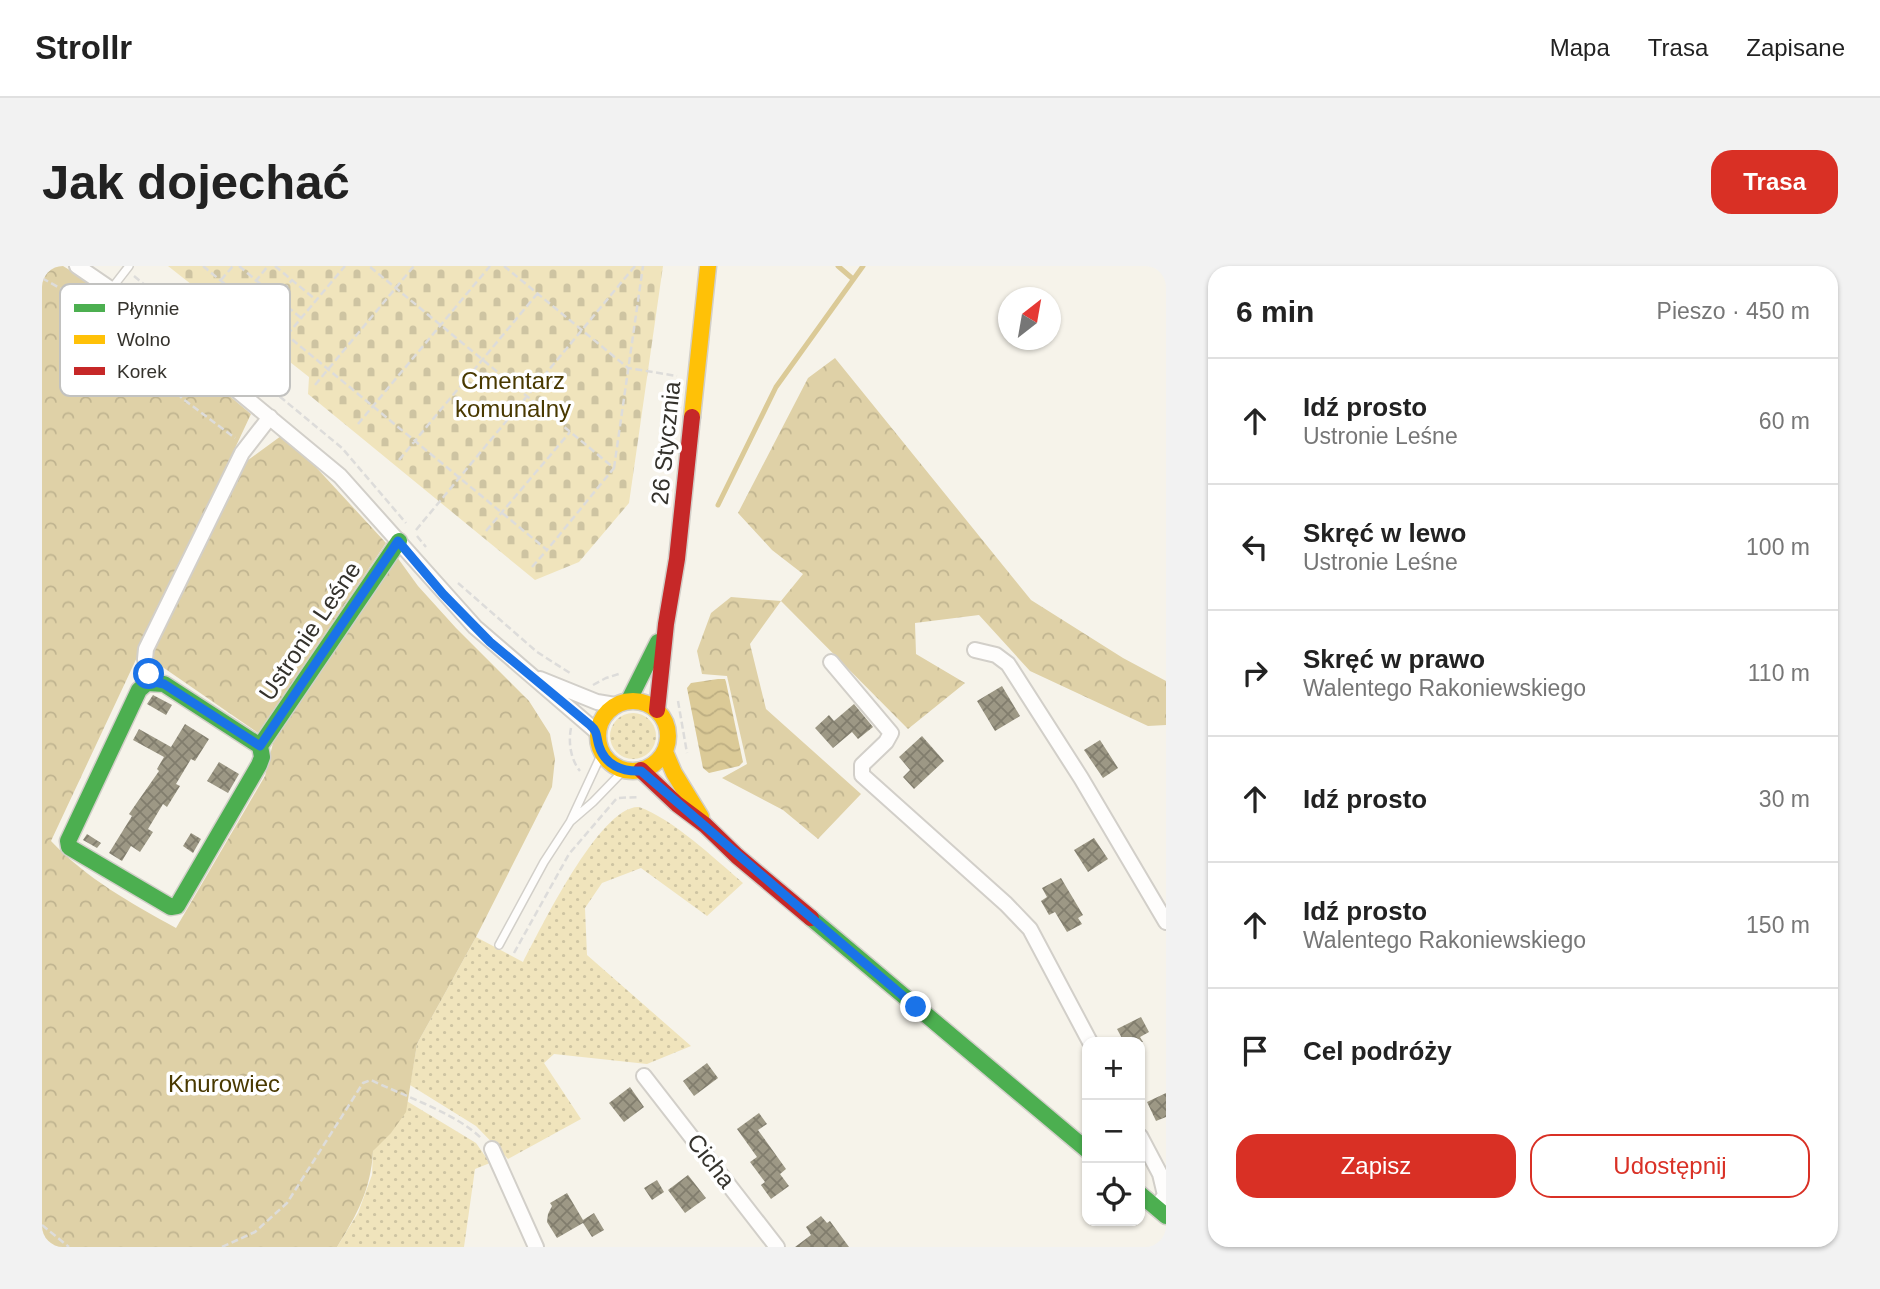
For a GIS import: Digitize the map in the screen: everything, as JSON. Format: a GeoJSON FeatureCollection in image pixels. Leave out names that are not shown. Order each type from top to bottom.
{"type":"FeatureCollection","features":[{"type":"Feature","properties":{"kind":"street"},"geometry":{"type":"LineString","coordinates":[[77,266],[105,284]]}},
{"type":"Feature","properties":{"kind":"street","name":"26 Stycznia"},"geometry":{"type":"LineString","coordinates":[[657,710],[666,624],[677,559],[708,266]]}},
{"type":"Feature","properties":{"kind":"street"},"geometry":{"type":"LineString","coordinates":[[244,396],[340,476],[467,620],[597,732]]}},
{"type":"Feature","properties":{"kind":"street"},"geometry":{"type":"LineString","coordinates":[[260,746],[164,684],[150,681],[145,659],[146,649],[247,447],[270,417]]}},
{"type":"Feature","properties":{"kind":"street","name":"Ustronie Leśne"},"geometry":{"type":"LineString","coordinates":[[150,681],[139,690],[68,841],[71,849],[171,907],[177,906],[259,765],[262,757],[260,746],[398,541]]}},
{"type":"Feature","properties":{"kind":"street","name":"26 Stycznia"},"geometry":{"type":"LineString","coordinates":[[622,703],[666,624]]}},
{"type":"Feature","properties":{"kind":"street"},"geometry":{"type":"LineString","coordinates":[[975,650],[996,655],[1008,664],[1081,778],[1166,922]]}},
{"type":"Feature","properties":{"kind":"street"},"geometry":{"type":"LineString","coordinates":[[831,662],[891,733],[886,742],[862,765],[862,775],[1006,904],[1030,929],[1087,1037]]}},
{"type":"Feature","properties":{"kind":"street"},"geometry":{"type":"LineString","coordinates":[[536,678],[597,702],[645,702],[657,710],[667,726],[665,752],[705,825]]}},
{"type":"Feature","properties":{"kind":"street"},"geometry":{"type":"LineString","coordinates":[[622,703],[603,717],[597,732],[602,753],[611,764],[624,770],[641,771],[650,767],[665,752]]}},
{"type":"Feature","properties":{"kind":"street"},"geometry":{"type":"LineString","coordinates":[[641,771],[737,856],[1082,1146]]}},
{"type":"Feature","properties":{"kind":"street","name":"Cicha"},"geometry":{"type":"LineString","coordinates":[[645,1076],[777,1247]]}},
{"type":"Feature","properties":{"kind":"street"},"geometry":{"type":"LineString","coordinates":[[1145,1146],[1160,1174],[1165,1195],[1161,1212],[1145,1198]]}},
{"type":"Feature","properties":{"kind":"street"},"geometry":{"type":"LineString","coordinates":[[492,1149],[536,1247]]}},
{"type":"Feature","properties":{"kind":"lane"},"geometry":{"type":"LineString","coordinates":[[114,284],[128,268]]}},
{"type":"Feature","properties":{"kind":"lane"},"geometry":{"type":"LineString","coordinates":[[499,945],[544,862],[570,822],[602,753]]}},
{"type":"Feature","properties":{"kind":"lane"},"geometry":{"type":"LineString","coordinates":[[570,822],[624,770]]}},
{"type":"Feature","properties":{"kind":"path"},"geometry":{"type":"LineString","coordinates":[[203,266],[224,284]]}},
{"type":"Feature","properties":{"kind":"path"},"geometry":{"type":"LineString","coordinates":[[220,281],[233,266]]}},
{"type":"Feature","properties":{"kind":"path"},"geometry":{"type":"LineString","coordinates":[[239,266],[261,284]]}},
{"type":"Feature","properties":{"kind":"path"},"geometry":{"type":"LineString","coordinates":[[253,284],[268,266]]}},
{"type":"Feature","properties":{"kind":"path"},"geometry":{"type":"LineString","coordinates":[[275,266],[317,300]]}},
{"type":"Feature","properties":{"kind":"path"},"geometry":{"type":"LineString","coordinates":[[290,332],[345,266]]}},
{"type":"Feature","properties":{"kind":"path"},"geometry":{"type":"LineString","coordinates":[[369,266],[614,468]]}},
{"type":"Feature","properties":{"kind":"path"},"geometry":{"type":"LineString","coordinates":[[316,385],[414,266]]}},
{"type":"Feature","properties":{"kind":"path"},"geometry":{"type":"LineString","coordinates":[[358,424],[490,266]]}},
{"type":"Feature","properties":{"kind":"path"},"geometry":{"type":"LineString","coordinates":[[504,266],[628,368],[678,377]]}},
{"type":"Feature","properties":{"kind":"path"},"geometry":{"type":"LineString","coordinates":[[432,554],[414,533],[635,266],[642,273]]}},
{"type":"Feature","properties":{"kind":"path"},"geometry":{"type":"LineString","coordinates":[[532,567],[614,468],[643,266]]}},
{"type":"Feature","properties":{"kind":"path"},"geometry":{"type":"LineString","coordinates":[[128,268],[147,284]]}},
{"type":"Feature","properties":{"kind":"path"},"geometry":{"type":"LineString","coordinates":[[42,278],[60,288]]}},
{"type":"Feature","properties":{"kind":"path"},"geometry":{"type":"LineString","coordinates":[[289,284],[292,280]]}},
{"type":"Feature","properties":{"kind":"path"},"geometry":{"type":"LineString","coordinates":[[399,460],[537,294]]}},
{"type":"Feature","properties":{"kind":"path"},"geometry":{"type":"LineString","coordinates":[[290,308],[302,318]]}},
{"type":"Feature","properties":{"kind":"path"},"geometry":{"type":"LineString","coordinates":[[290,337],[547,550]]}},
{"type":"Feature","properties":{"kind":"path"},"geometry":{"type":"LineString","coordinates":[[180,396],[247,447]]}},
{"type":"Feature","properties":{"kind":"path"},"geometry":{"type":"LineString","coordinates":[[280,396],[342,448],[405,522]]}},
{"type":"Feature","properties":{"kind":"path"},"geometry":{"type":"LineString","coordinates":[[486,531],[570,432]]}},
{"type":"Feature","properties":{"kind":"path"},"geometry":{"type":"LineString","coordinates":[[459,584],[537,652],[576,678]]}},
{"type":"Feature","properties":{"kind":"path"},"geometry":{"type":"LineString","coordinates":[[676,693],[689,770],[677,778]]}},
{"type":"Feature","properties":{"kind":"path"},"geometry":{"type":"LineString","coordinates":[[514,953],[559,870],[595,821],[617,798],[633,796],[650,799],[662,790]]}},
{"type":"Feature","properties":{"kind":"path"},"geometry":{"type":"LineString","coordinates":[[222,1247],[255,1232],[287,1203],[363,1083],[371,1080],[434,1109],[477,1133],[492,1149]]}},
{"type":"Feature","properties":{"kind":"path"},"geometry":{"type":"LineString","coordinates":[[42,1225],[69,1247]]}},
{"type":"Feature","properties":{"kind":"green space","name":"Knurowiec"},"geometry":{"type":"Polygon","coordinates":[[[42,266],[63,266],[92,284],[60,284],[60,396],[230,396],[251,414],[51,841],[79,867],[110,889],[176,928],[265,776],[273,743],[397,557],[418,586],[456,628],[529,701],[550,734],[555,759],[552,787],[476,937],[417,1044],[406,1112],[391,1133],[373,1151],[362,1201],[337,1247],[42,1247],[42,266]]]}},
{"type":"Feature","properties":{"kind":"green space","name":"Cmentarz komunalny"},"geometry":{"type":"Polygon","coordinates":[[[168,266],[663,266],[629,503],[579,562],[535,580],[308,394],[309,377],[290,362],[290,284],[191,284],[168,266]]]}},
{"type":"Feature","properties":{"kind":"green space"},"geometry":{"type":"Polygon","coordinates":[[[835,358],[1031,600],[1123,658],[1166,681],[1166,725],[1148,726],[1030,671],[979,615],[915,623],[916,654],[965,683],[908,729],[781,601],[803,574],[772,550],[738,513],[808,378],[835,358]]]}},
{"type":"Feature","properties":{"kind":"green space"},"geometry":{"type":"Polygon","coordinates":[[[281,436],[313,464],[386,543],[258,733],[148,657],[244,463],[281,436]]]}},
{"type":"Feature","properties":{"kind":"green space"},"geometry":{"type":"Polygon","coordinates":[[[731,597],[781,601],[750,644],[766,709],[861,794],[818,839],[783,810],[722,778],[747,764],[727,676],[702,674],[697,651],[711,613],[731,597]]]}},
{"type":"Feature","properties":{"kind":"green space"},"geometry":{"type":"Polygon","coordinates":[[[633,713],[649,720],[656,736],[649,752],[633,759],[617,752],[610,736],[617,720],[633,713]]]}},
{"type":"Feature","properties":{"kind":"green space"},"geometry":{"type":"Polygon","coordinates":[[[639,807],[679,830],[743,883],[707,916],[641,868],[602,883],[585,908],[587,955],[691,1046],[647,1064],[554,1054],[544,1063],[581,1119],[508,1159],[476,1126],[410,1085],[417,1044],[476,937],[523,962],[557,898],[590,847],[607,826],[624,812],[639,807]]]}},
{"type":"Feature","properties":{"kind":"green space"},"geometry":{"type":"Polygon","coordinates":[[[405,1100],[476,1143],[490,1163],[475,1169],[464,1247],[337,1247],[358,1213],[372,1175],[373,1151],[405,1100]]]}},
{"type":"Feature","properties":{"kind":"water"},"geometry":{"type":"Polygon","coordinates":[[[725,679],[726,682],[743,762],[739,766],[709,773],[703,768],[687,688],[691,683],[725,679]]]}},
{"type":"Feature","properties":{"kind":"building"},"geometry":{"type":"Polygon","coordinates":[[[1002,686],[1020,716],[995,731],[977,701],[1002,686]]]}},
{"type":"Feature","properties":{"kind":"building"},"geometry":{"type":"Polygon","coordinates":[[[153,695],[172,705],[166,715],[147,704],[153,695]]]}},
{"type":"Feature","properties":{"kind":"building"},"geometry":{"type":"Polygon","coordinates":[[[854,704],[873,727],[858,739],[852,732],[833,748],[815,728],[829,715],[834,721],[854,704]]]}},
{"type":"Feature","properties":{"kind":"building"},"geometry":{"type":"Polygon","coordinates":[[[185,724],[209,739],[195,761],[191,759],[176,784],[180,786],[167,807],[163,804],[148,829],[153,832],[140,852],[131,846],[122,861],[109,853],[132,816],[129,814],[159,771],[157,769],[164,757],[133,740],[139,729],[171,747],[185,724]]]}},
{"type":"Feature","properties":{"kind":"building"},"geometry":{"type":"Polygon","coordinates":[[[922,736],[944,761],[914,789],[903,777],[910,770],[899,757],[922,736]]]}},
{"type":"Feature","properties":{"kind":"building"},"geometry":{"type":"Polygon","coordinates":[[[1100,740],[1118,768],[1103,778],[1084,750],[1100,740]]]}},
{"type":"Feature","properties":{"kind":"building"},"geometry":{"type":"Polygon","coordinates":[[[219,762],[239,774],[228,793],[207,781],[219,762]]]}},
{"type":"Feature","properties":{"kind":"building"},"geometry":{"type":"Polygon","coordinates":[[[191,833],[201,839],[193,853],[183,846],[191,833]]]}},
{"type":"Feature","properties":{"kind":"building"},"geometry":{"type":"Polygon","coordinates":[[[87,834],[101,843],[97,848],[83,840],[87,834]]]}},
{"type":"Feature","properties":{"kind":"building"},"geometry":{"type":"Polygon","coordinates":[[[1094,838],[1108,859],[1088,872],[1074,850],[1094,838]]]}},
{"type":"Feature","properties":{"kind":"building"},"geometry":{"type":"Polygon","coordinates":[[[1061,878],[1083,915],[1078,918],[1082,924],[1067,932],[1055,912],[1049,915],[1041,901],[1047,897],[1042,888],[1061,878]]]}},
{"type":"Feature","properties":{"kind":"building"},"geometry":{"type":"Polygon","coordinates":[[[1141,1017],[1149,1032],[1140,1037],[1121,1037],[1117,1029],[1141,1017]]]}},
{"type":"Feature","properties":{"kind":"building"},"geometry":{"type":"Polygon","coordinates":[[[707,1063],[718,1078],[694,1096],[683,1081],[707,1063]]]}},
{"type":"Feature","properties":{"kind":"building"},"geometry":{"type":"Polygon","coordinates":[[[630,1087],[644,1107],[624,1122],[609,1103],[630,1087]]]}},
{"type":"Feature","properties":{"kind":"building"},"geometry":{"type":"Polygon","coordinates":[[[1166,1093],[1166,1117],[1156,1121],[1147,1102],[1166,1093]]]}},
{"type":"Feature","properties":{"kind":"building"},"geometry":{"type":"Polygon","coordinates":[[[759,1113],[767,1124],[758,1130],[786,1169],[780,1174],[789,1186],[771,1199],[761,1185],[765,1182],[750,1162],[757,1157],[737,1129],[759,1113]]]}},
{"type":"Feature","properties":{"kind":"building"},"geometry":{"type":"Polygon","coordinates":[[[688,1175],[706,1198],[685,1213],[668,1190],[688,1175]]]}},
{"type":"Feature","properties":{"kind":"building"},"geometry":{"type":"Polygon","coordinates":[[[657,1180],[664,1192],[652,1200],[644,1188],[657,1180]]]}},
{"type":"Feature","properties":{"kind":"building"},"geometry":{"type":"Polygon","coordinates":[[[567,1193],[583,1220],[594,1213],[604,1230],[592,1237],[583,1223],[557,1238],[547,1222],[552,1206],[550,1203],[567,1193]]]}},
{"type":"Feature","properties":{"kind":"building"},"geometry":{"type":"Polygon","coordinates":[[[821,1216],[827,1223],[830,1221],[849,1247],[795,1247],[811,1235],[806,1227],[821,1216]]]}},
{"type":"Feature","properties":{"kind":"waterway"},"geometry":{"type":"LineString","coordinates":[[838,266],[853,279]]}},
{"type":"Feature","properties":{"kind":"waterway"},"geometry":{"type":"LineString","coordinates":[[718,505],[776,387],[863,266]]}},
{"type":"Feature","properties":{"kind":"traffic: fast"},"geometry":{"type":"LineString","coordinates":[[260,746],[164,684],[147,683],[139,690],[68,841],[69,847],[171,907],[177,906],[259,765],[262,757],[260,746],[399,541]]}},
{"type":"Feature","properties":{"kind":"traffic: fast"},"geometry":{"type":"LineString","coordinates":[[629,700],[658,642]]}},
{"type":"Feature","properties":{"kind":"traffic: fast"},"geometry":{"type":"LineString","coordinates":[[811,918],[1082,1146]]}},
{"type":"Feature","properties":{"kind":"traffic: fast"},"geometry":{"type":"LineString","coordinates":[[1145,1198],[1166,1216]]}},
{"type":"Feature","properties":{"kind":"traffic: slow"},"geometry":{"type":"LineString","coordinates":[[692,417],[708,266]]}},
{"type":"Feature","properties":{"kind":"traffic: slow"},"geometry":{"type":"LineString","coordinates":[[640,701],[653,707],[662,716],[666,722],[668,736],[666,750],[658,761],[647,769],[626,771],[608,761],[600,750],[598,729],[608,711],[619,703],[640,701]]}},
{"type":"Feature","properties":{"kind":"traffic: slow"},"geometry":{"type":"LineString","coordinates":[[665,752],[674,773],[701,817]]}},
{"type":"Feature","properties":{"kind":"traffic: jam"},"geometry":{"type":"LineString","coordinates":[[657,710],[692,417]]}},
{"type":"Feature","properties":{"kind":"traffic: jam"},"geometry":{"type":"LineString","coordinates":[[641,770],[811,918]]}},
{"type":"Feature","properties":{"kind":"route"},"geometry":{"type":"LineString","coordinates":[[149,674],[150,681],[164,684],[260,746],[398,541],[443,594],[490,642],[597,732],[602,753],[611,764],[624,770],[641,771],[916,1007]]}}]}
